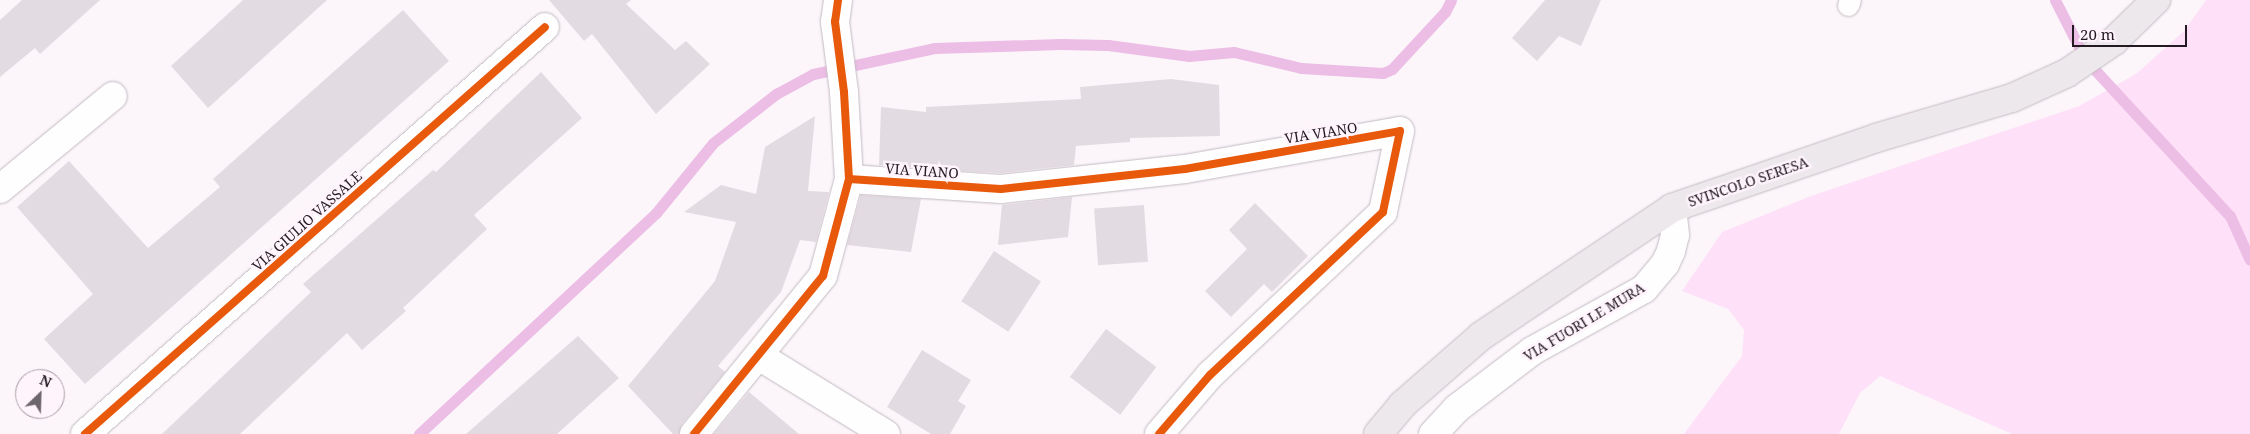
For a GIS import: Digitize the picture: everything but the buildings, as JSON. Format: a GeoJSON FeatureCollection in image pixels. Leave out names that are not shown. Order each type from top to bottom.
{"type":"FeatureCollection","features":[{"type":"Feature","properties":{"kind":"main road","name":"SVINCOLO SERESA"},"geometry":{"type":"LineString","coordinates":[[1378,434],[1402,405],[1481,336],[1672,208],[1876,138],[2012,98],[2067,73],[2114,41],[2156,0]]}},
{"type":"Feature","properties":{"kind":"street"},"geometry":{"type":"LineString","coordinates":[[694,434],[823,276],[849,179],[844,92],[835,22],[842,4]]}},
{"type":"Feature","properties":{"kind":"street","name":"VIA GIULIO VASSALE"},"geometry":{"type":"LineString","coordinates":[[85,434],[544,27]]}},
{"type":"Feature","properties":{"kind":"street"},"geometry":{"type":"LineString","coordinates":[[0,189],[113,96]]}},
{"type":"Feature","properties":{"kind":"street","name":"VIA VIANO"},"geometry":{"type":"LineString","coordinates":[[849,179],[1001,189],[1184,169],[1400,131],[1383,212],[1210,375],[1159,434]]}},
{"type":"Feature","properties":{"kind":"street","name":"VIA FUORI LE MURA"},"geometry":{"type":"LineString","coordinates":[[1433,434],[1456,409],[1532,351],[1644,289],[1665,264],[1671,252],[1675,235],[1672,208]]}},
{"type":"Feature","properties":{"kind":"street"},"geometry":{"type":"LineString","coordinates":[[759,356],[886,434]]}},
{"type":"Feature","properties":{"kind":"shaded area"},"geometry":{"type":"Polygon","coordinates":[[[2206,0],[2250,0],[2250,434],[2012,434],[1880,376],[1860,393],[1839,434],[1684,434],[1742,356],[1744,330],[1728,309],[1682,291],[1722,232],[1811,196],[2079,106],[2136,74],[2184,31],[2206,0]]]}},
{"type":"Feature","properties":{"kind":"waterway"},"geometry":{"type":"LineString","coordinates":[[419,434],[656,213],[713,143],[776,94],[813,74],[934,48],[1060,44],[1108,45],[1189,56],[1234,52],[1301,68],[1383,73],[1392,69],[1445,12],[1451,0]]}},
{"type":"Feature","properties":{"kind":"waterway"},"geometry":{"type":"LineString","coordinates":[[2055,0],[2081,51]]}},
{"type":"Feature","properties":{"kind":"waterway"},"geometry":{"type":"LineString","coordinates":[[2096,71],[2230,216],[2250,260]]}},
{"type":"Feature","properties":{"kind":"cycle path"},"geometry":{"type":"LineString","coordinates":[[694,434],[823,276],[849,179],[844,92],[835,22],[838,0]]}},
{"type":"Feature","properties":{"kind":"cycle path"},"geometry":{"type":"LineString","coordinates":[[85,434],[545,27]]}},
{"type":"Feature","properties":{"kind":"cycle path"},"geometry":{"type":"LineString","coordinates":[[849,179],[1001,189],[1185,169],[1400,131],[1383,212],[1210,375],[1159,434]]}}]}
